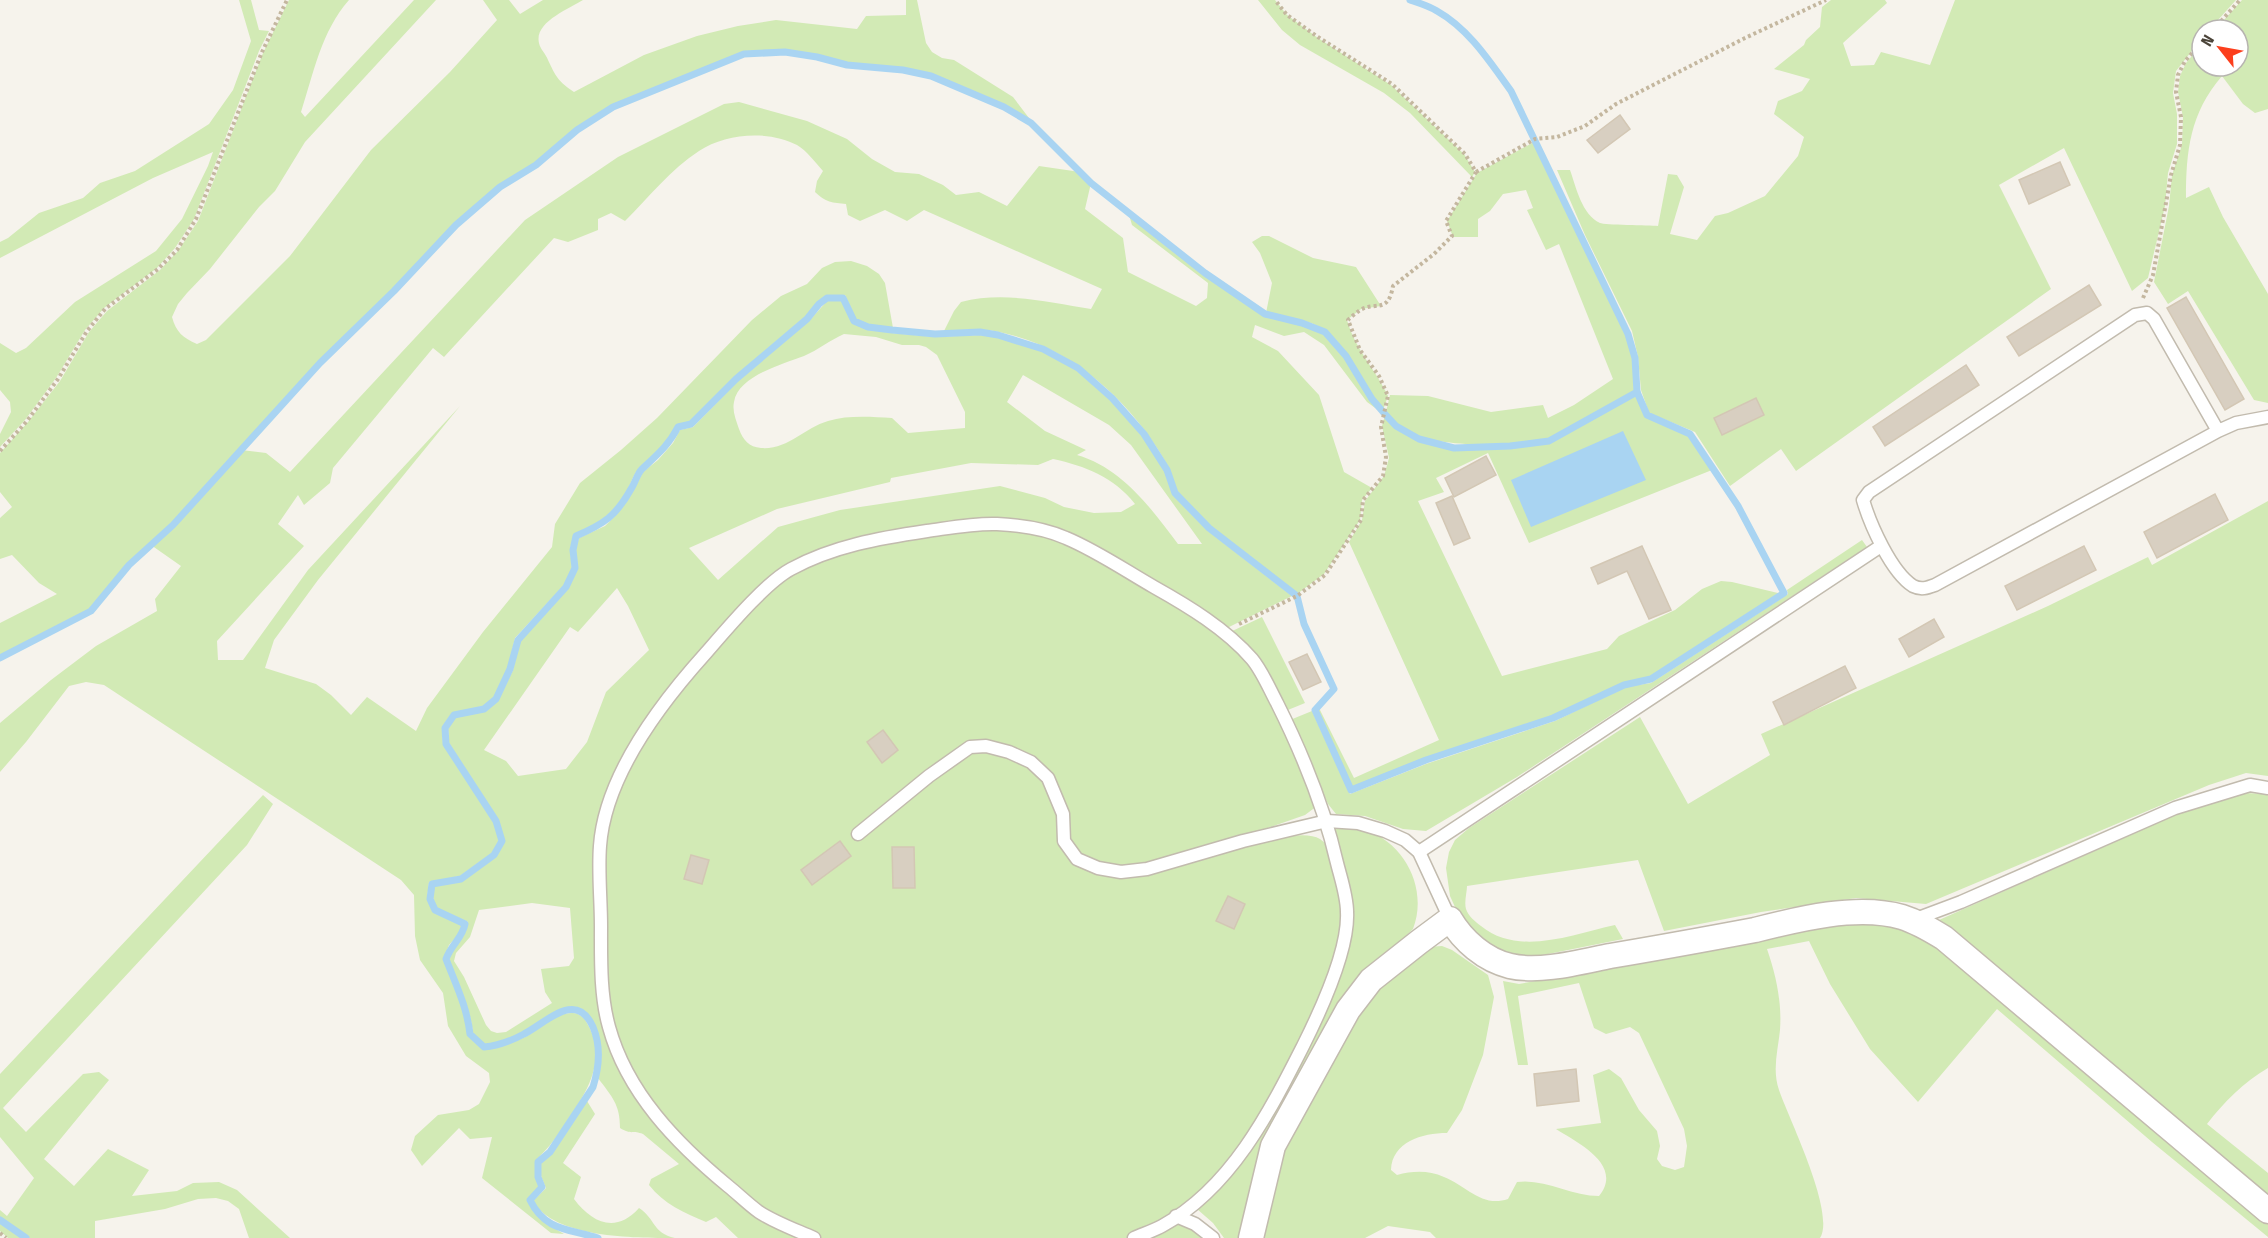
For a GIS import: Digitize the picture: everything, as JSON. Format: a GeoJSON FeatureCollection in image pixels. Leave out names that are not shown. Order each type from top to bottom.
{"type":"FeatureCollection","features":[{"type":"Feature","properties":{"kind":"street"},"geometry":{"type":"LineString","coordinates":[[1251,1238],[1273,1146],[1348,1010],[1371,980],[1450,919],[1458,932],[1473,948],[1509,966],[1530,968],[1565,965],[1848,912],[1874,912],[1902,917],[1944,938],[2268,1211]]}},
{"type":"Feature","properties":{"kind":"lane"},"geometry":{"type":"LineString","coordinates":[[2218,431],[2154,319],[2147,313],[2134,315],[1869,492],[1863,500],[1881,546],[1902,575],[1913,586],[1924,589],[2218,431],[2236,423],[2268,417]]}},
{"type":"Feature","properties":{"kind":"lane"},"geometry":{"type":"LineString","coordinates":[[814,1238],[760,1212],[711,1172],[646,1105],[615,1048],[607,1022],[602,988],[600,845],[606,810],[634,747],[693,667],[754,602],[788,570],[849,545],[896,536],[994,524],[1033,529],[1064,537],[1181,602],[1222,632],[1255,662],[1294,737],[1313,781],[1327,821],[1348,915],[1343,944],[1330,987],[1306,1040],[1270,1108],[1242,1152],[1220,1180],[1192,1206],[1163,1226],[1134,1238]]}},
{"type":"Feature","properties":{"kind":"lane"},"geometry":{"type":"LineString","coordinates":[[1419,852],[1881,546]]}},
{"type":"Feature","properties":{"kind":"lane"},"geometry":{"type":"LineString","coordinates":[[858,834],[929,776],[970,747],[986,746],[1009,752],[1031,762],[1048,778],[1063,814],[1064,841],[1077,859],[1098,868],[1121,872],[1147,869],[1243,841],[1327,821],[1358,823],[1405,840],[1419,852],[1450,919]]}},
{"type":"Feature","properties":{"kind":"lane"},"geometry":{"type":"LineString","coordinates":[[1912,921],[1961,902],[2175,808],[2250,785],[2268,788]]}},
{"type":"Feature","properties":{"kind":"lane"},"geometry":{"type":"LineString","coordinates":[[1176,1216],[1195,1224],[1213,1238]]}},
{"type":"Feature","properties":{"kind":"path"},"geometry":{"type":"LineString","coordinates":[[0,451],[27,421],[58,379],[87,331],[99,316],[158,269],[183,240],[196,219],[261,52],[287,0]]}},
{"type":"Feature","properties":{"kind":"path"},"geometry":{"type":"LineString","coordinates":[[1275,0],[1287,15],[1318,38],[1392,84],[1465,154],[1476,172]]}},
{"type":"Feature","properties":{"kind":"path"},"geometry":{"type":"LineString","coordinates":[[1222,632],[1297,597],[1325,575],[1361,520],[1363,500],[1383,476],[1386,457],[1381,427],[1388,396],[1379,376],[1360,350],[1347,320],[1361,309],[1382,307],[1391,298],[1393,286],[1434,254],[1452,236],[1446,221],[1476,172],[1535,139],[1557,136],[1585,126],[1636,94],[1745,38],[1826,0]]}},
{"type":"Feature","properties":{"kind":"path"},"geometry":{"type":"LineString","coordinates":[[2224,18],[2240,0]]}},
{"type":"Feature","properties":{"kind":"path"},"geometry":{"type":"LineString","coordinates":[[2134,315],[2153,275],[2171,175],[2180,145],[2181,117],[2176,92],[2178,75],[2190,55]]}},
{"type":"Feature","properties":{"kind":"path"},"geometry":{"type":"LineString","coordinates":[[0,1233],[6,1238]]}},
{"type":"Feature","properties":{"kind":"green space"},"geometry":{"type":"Polygon","coordinates":[[[239,0],[251,0],[259,30],[269,31],[259,51],[194,219],[175,248],[157,268],[104,308],[85,330],[56,378],[25,420],[0,447],[0,434],[11,412],[10,402],[0,390],[0,343],[16,353],[26,348],[75,302],[156,251],[182,219],[213,152],[153,178],[0,258],[0,242],[39,213],[83,198],[100,183],[135,171],[209,124],[233,90],[251,41],[239,0]]]}},
{"type":"Feature","properties":{"kind":"green space"},"geometry":{"type":"Polygon","coordinates":[[[289,0],[349,0],[339,12],[319,53],[301,112],[305,117],[414,0],[436,0],[305,142],[275,191],[178,304],[172,317],[176,327],[184,337],[197,344],[206,340],[290,256],[371,150],[450,72],[497,20],[483,0],[509,0],[520,14],[543,0],[583,0],[554,17],[539,35],[540,45],[556,75],[574,92],[644,55],[697,36],[776,20],[857,29],[866,16],[906,15],[906,0],[917,0],[926,43],[932,52],[942,58],[954,60],[1013,97],[1032,122],[1005,106],[931,75],[903,69],[847,64],[817,55],[785,50],[744,53],[612,106],[577,129],[535,164],[499,186],[455,224],[393,290],[319,362],[172,524],[127,564],[91,610],[0,656],[0,623],[57,594],[39,583],[12,555],[0,559],[0,518],[12,507],[0,492],[0,453],[60,381],[89,332],[107,311],[160,270],[178,251],[198,221],[263,53],[289,0]]]}},
{"type":"Feature","properties":{"kind":"green space"},"geometry":{"type":"Polygon","coordinates":[[[1258,0],[1275,0],[1287,15],[1318,38],[1391,85],[1464,154],[1475,172],[1472,177],[1410,113],[1384,93],[1300,45],[1282,30],[1258,0]]]}},
{"type":"Feature","properties":{"kind":"green space"},"geometry":{"type":"Polygon","coordinates":[[[1831,0],[1885,0],[1887,3],[1843,43],[1851,66],[1874,65],[1881,52],[1930,65],[1955,0],[2236,0],[2220,18],[2190,18],[2190,53],[2176,71],[2173,93],[2177,114],[2177,144],[2168,173],[2165,206],[2148,278],[2132,291],[2064,148],[1999,185],[2051,289],[1796,471],[1781,449],[1730,486],[1695,432],[1649,413],[1641,390],[1638,357],[1632,331],[1585,235],[1557,170],[1570,170],[1580,200],[1594,219],[1600,223],[1618,225],[1658,226],[1668,174],[1677,175],[1684,187],[1670,234],[1697,240],[1715,216],[1728,213],[1765,196],[1798,156],[1804,137],[1774,114],[1778,101],[1802,91],[1810,79],[1774,69],[1804,45],[1806,40],[1820,27],[1822,7],[1831,0]]]}},
{"type":"Feature","properties":{"kind":"green space"},"geometry":{"type":"Polygon","coordinates":[[[2242,0],[2268,0],[2268,109],[2255,113],[2243,104],[2224,78],[2250,78],[2250,18],[2226,18],[2242,0]]]}},
{"type":"Feature","properties":{"kind":"green space"},"geometry":{"type":"Polygon","coordinates":[[[2190,58],[2190,78],[2220,78],[2203,104],[2192,133],[2187,164],[2186,198],[2209,187],[2223,217],[2268,294],[2268,403],[2254,400],[2188,291],[2168,304],[2154,282],[2169,206],[2172,175],[2182,145],[2183,117],[2178,92],[2180,76],[2190,58]]]}},
{"type":"Feature","properties":{"kind":"green space"},"geometry":{"type":"Polygon","coordinates":[[[739,102],[807,121],[847,139],[872,159],[895,172],[919,174],[943,185],[956,195],[979,192],[1007,206],[1039,166],[1080,172],[1091,183],[1085,209],[1123,238],[1128,272],[1196,306],[1207,298],[1208,283],[1132,225],[1129,215],[1204,273],[1214,277],[1265,316],[1302,323],[1324,333],[1346,357],[1382,413],[1367,402],[1324,345],[1304,332],[1284,336],[1255,325],[1252,337],[1278,351],[1319,395],[1344,472],[1372,488],[1362,500],[1360,520],[1324,574],[1297,594],[1234,547],[1204,521],[1177,490],[1169,468],[1143,427],[1109,390],[1089,374],[1069,360],[1023,338],[985,330],[944,331],[961,302],[993,297],[1042,301],[1091,309],[1102,289],[924,210],[907,221],[885,210],[860,221],[848,215],[846,204],[829,201],[815,192],[817,181],[823,171],[804,150],[786,140],[747,136],[734,137],[710,145],[679,166],[625,221],[611,213],[598,219],[598,230],[568,242],[554,238],[444,357],[433,348],[333,468],[330,483],[304,505],[298,495],[278,524],[304,546],[217,641],[218,660],[243,660],[308,570],[460,406],[318,580],[274,640],[265,668],[316,684],[351,715],[367,697],[416,731],[427,708],[483,632],[552,547],[555,524],[580,483],[657,418],[752,320],[781,296],[807,284],[822,268],[835,262],[851,261],[867,266],[879,274],[885,283],[893,328],[868,324],[856,319],[845,295],[826,295],[805,317],[734,377],[689,422],[677,425],[665,443],[638,469],[627,491],[610,513],[574,534],[570,549],[572,568],[564,585],[515,638],[508,668],[494,697],[483,706],[452,713],[442,727],[443,744],[494,822],[499,841],[492,853],[460,876],[429,882],[427,899],[433,912],[462,925],[460,933],[449,945],[444,959],[461,1006],[468,1036],[483,1050],[494,1048],[527,1036],[558,1016],[574,1013],[585,1020],[596,1050],[593,1074],[583,1097],[558,1135],[535,1161],[535,1177],[539,1187],[527,1200],[542,1220],[564,1234],[551,1233],[482,1178],[492,1137],[470,1139],[459,1128],[422,1166],[411,1150],[415,1136],[438,1115],[469,1110],[479,1104],[490,1082],[489,1073],[466,1056],[448,1026],[443,993],[420,960],[415,936],[414,895],[401,880],[104,685],[86,682],[69,686],[0,772],[0,723],[96,646],[157,611],[155,599],[181,566],[151,545],[174,525],[241,450],[266,453],[290,472],[525,220],[618,157],[724,104],[739,102]]]}},
{"type":"Feature","properties":{"kind":"green space"},"geometry":{"type":"Polygon","coordinates":[[[1534,142],[1626,335],[1633,360],[1634,391],[1572,427],[1538,441],[1523,444],[1484,445],[1446,442],[1418,436],[1400,426],[1386,412],[1390,395],[1428,396],[1491,412],[1543,405],[1548,418],[1574,405],[1613,379],[1559,244],[1546,250],[1527,210],[1533,208],[1526,190],[1503,194],[1490,211],[1478,219],[1478,237],[1453,237],[1447,221],[1477,173],[1534,142]]]}},
{"type":"Feature","properties":{"kind":"green space"},"geometry":{"type":"Polygon","coordinates":[[[1262,236],[1269,236],[1313,258],[1356,267],[1381,306],[1361,309],[1347,320],[1360,350],[1388,396],[1383,410],[1341,346],[1325,330],[1304,321],[1266,313],[1272,283],[1260,253],[1252,242],[1262,236]]]}},
{"type":"Feature","properties":{"kind":"green space"},"geometry":{"type":"Polygon","coordinates":[[[828,300],[842,300],[852,323],[867,329],[935,337],[980,335],[997,337],[1042,351],[1076,370],[1110,400],[1142,436],[1165,471],[1173,495],[1207,530],[1292,596],[1223,630],[1065,534],[951,525],[787,568],[691,665],[603,810],[600,988],[628,1077],[710,1173],[809,1238],[738,1238],[716,1217],[706,1222],[690,1215],[668,1203],[649,1185],[651,1179],[679,1164],[643,1134],[620,1128],[617,1107],[598,1078],[599,1041],[592,1020],[585,1011],[568,1007],[559,1010],[501,1042],[485,1045],[473,1033],[466,1004],[449,959],[468,922],[437,908],[433,898],[434,886],[462,881],[496,857],[504,841],[498,820],[449,743],[448,729],[455,717],[486,711],[498,701],[513,670],[520,641],[568,588],[578,568],[575,550],[579,538],[605,526],[616,515],[632,493],[643,472],[673,443],[680,430],[693,427],[738,381],[809,321],[828,300]],[[844,334],[809,354],[763,372],[752,378],[737,393],[734,402],[735,416],[742,436],[753,446],[771,448],[779,446],[819,424],[852,417],[892,418],[908,433],[965,428],[965,412],[937,355],[926,347],[902,345],[876,337],[844,334]],[[1023,375],[1007,402],[1045,431],[1086,450],[1077,455],[1108,469],[1122,479],[1146,503],[1178,544],[1202,544],[1131,445],[1109,425],[1023,375]],[[1053,459],[1038,465],[971,463],[891,478],[890,482],[777,509],[689,548],[718,580],[778,527],[840,510],[1000,486],[1045,498],[1064,507],[1094,513],[1121,512],[1135,504],[1118,487],[1087,469],[1053,459]],[[617,588],[578,632],[570,627],[484,750],[506,761],[518,776],[566,769],[587,742],[606,692],[649,650],[617,588]],[[532,903],[479,910],[470,937],[456,953],[454,961],[486,1025],[491,1031],[497,1033],[506,1032],[552,1003],[545,992],[541,969],[569,966],[574,958],[570,908],[532,903]]]}},
{"type":"Feature","properties":{"kind":"green space"},"geometry":{"type":"Polygon","coordinates":[[[1636,394],[1646,416],[1690,437],[1712,470],[1529,543],[1488,453],[1436,478],[1444,492],[1418,501],[1502,676],[1607,649],[1619,636],[1675,610],[1702,589],[1721,581],[1782,594],[1650,678],[1624,683],[1552,717],[1425,759],[1351,788],[1317,710],[1319,708],[1354,778],[1439,740],[1349,542],[1362,520],[1365,501],[1384,476],[1389,458],[1382,426],[1385,415],[1413,438],[1449,448],[1488,450],[1549,442],[1636,394]]]}},
{"type":"Feature","properties":{"kind":"green space"},"geometry":{"type":"Polygon","coordinates":[[[2268,501],[2268,776],[2246,773],[2209,785],[1926,904],[1856,898],[1761,912],[1664,931],[1638,860],[1467,886],[1465,903],[1467,912],[1477,923],[1496,935],[1512,940],[1546,941],[1615,925],[1623,939],[1538,956],[1517,957],[1499,951],[1465,929],[1450,896],[1446,868],[1449,852],[1455,840],[1469,828],[1640,717],[1688,804],[1770,755],[1761,734],[2048,606],[2148,557],[2152,565],[2268,501]]]}},
{"type":"Feature","properties":{"kind":"green space"},"geometry":{"type":"Polygon","coordinates":[[[994,526],[1063,540],[1179,605],[1230,642],[1252,664],[1267,690],[1311,782],[1317,806],[1305,815],[1242,837],[1146,864],[1121,868],[1099,864],[1080,855],[1068,839],[1068,813],[1052,776],[1033,758],[1011,748],[986,741],[968,743],[927,773],[855,830],[861,838],[964,757],[977,752],[992,753],[1021,763],[1046,785],[1056,805],[1058,840],[1061,848],[1075,862],[1099,874],[1120,877],[1140,875],[1282,837],[1304,835],[1320,839],[1327,845],[1331,854],[1343,901],[1344,918],[1337,957],[1308,1031],[1249,1138],[1209,1187],[1188,1205],[1165,1219],[1127,1238],[821,1238],[761,1210],[713,1170],[669,1127],[649,1103],[618,1047],[610,1022],[603,948],[603,846],[608,811],[637,748],[696,669],[789,572],[850,547],[951,530],[994,526]]]}},
{"type":"Feature","properties":{"kind":"green space"},"geometry":{"type":"Polygon","coordinates":[[[1862,540],[1867,547],[1517,777],[1426,831],[1403,829],[1365,816],[1336,814],[1328,804],[1290,720],[1312,711],[1350,794],[1426,764],[1555,721],[1625,687],[1651,683],[1788,594],[1787,590],[1862,540]]]}},
{"type":"Feature","properties":{"kind":"green space"},"geometry":{"type":"Polygon","coordinates":[[[1262,617],[1305,703],[1283,712],[1228,633],[1262,617]]]}},
{"type":"Feature","properties":{"kind":"green space"},"geometry":{"type":"Polygon","coordinates":[[[2245,793],[2268,794],[2268,1068],[2235,1093],[2207,1124],[2268,1173],[2268,1199],[1943,927],[1939,920],[2180,813],[2220,798],[2245,793]]]}},
{"type":"Feature","properties":{"kind":"green space"},"geometry":{"type":"Polygon","coordinates":[[[263,795],[273,804],[247,845],[3,1108],[26,1132],[83,1074],[99,1072],[109,1080],[44,1159],[74,1186],[108,1149],[149,1170],[132,1196],[177,1191],[193,1183],[219,1182],[237,1190],[290,1238],[249,1238],[239,1209],[228,1201],[216,1198],[198,1199],[165,1209],[95,1221],[95,1238],[28,1238],[0,1219],[0,1210],[7,1216],[34,1178],[0,1137],[0,1074],[263,795]]]}},
{"type":"Feature","properties":{"kind":"green space"},"geometry":{"type":"Polygon","coordinates":[[[1333,826],[1366,830],[1392,846],[1410,870],[1418,899],[1417,914],[1413,929],[1357,984],[1245,1238],[1224,1238],[1213,1223],[1197,1209],[1235,1168],[1347,946],[1333,826]]]}},
{"type":"Feature","properties":{"kind":"green space"},"geometry":{"type":"Polygon","coordinates":[[[1868,918],[1917,930],[2268,1220],[2268,1237],[2152,1142],[1997,1009],[1918,1102],[1870,1049],[1830,984],[1809,941],[1767,949],[1776,979],[1780,1009],[1777,1082],[1817,1188],[1822,1208],[1823,1226],[1820,1238],[1436,1238],[1430,1232],[1388,1226],[1365,1238],[1256,1238],[1277,1150],[1377,982],[1428,947],[1442,946],[1452,950],[1488,975],[1494,997],[1483,1055],[1462,1110],[1447,1133],[1419,1137],[1403,1146],[1393,1160],[1391,1170],[1397,1175],[1432,1173],[1490,1201],[1508,1199],[1517,1182],[1527,1181],[1599,1196],[1605,1185],[1606,1174],[1602,1165],[1586,1148],[1556,1129],[1601,1123],[1593,1075],[1609,1069],[1621,1078],[1639,1110],[1657,1131],[1660,1146],[1657,1159],[1662,1166],[1675,1170],[1684,1167],[1687,1146],[1684,1129],[1639,1033],[1630,1027],[1606,1034],[1594,1028],[1579,983],[1518,996],[1528,1065],[1518,1065],[1503,981],[1519,984],[1690,954],[1868,918]]]}},
{"type":"Feature","properties":{"kind":"green space"},"geometry":{"type":"Polygon","coordinates":[[[587,1101],[595,1114],[563,1163],[581,1177],[574,1199],[589,1214],[605,1222],[622,1221],[639,1208],[662,1233],[675,1238],[618,1236],[576,1229],[543,1213],[533,1201],[546,1188],[541,1176],[540,1163],[552,1154],[587,1101]]]}},
{"type":"Feature","properties":{"kind":"green space"},"geometry":{"type":"Polygon","coordinates":[[[0,1222],[23,1238],[8,1238],[0,1231],[0,1222]]]}},
{"type":"Feature","properties":{"kind":"green space"},"geometry":{"type":"Polygon","coordinates":[[[1176,1224],[1188,1225],[1207,1238],[1140,1238],[1176,1224]]]}},
{"type":"Feature","properties":{"kind":"water"},"geometry":{"type":"Polygon","coordinates":[[[1623,431],[1646,480],[1531,527],[1511,480],[1623,431]]]}},
{"type":"Feature","properties":{"kind":"building"},"geometry":{"type":"Polygon","coordinates":[[[1620,115],[1630,129],[1598,153],[1587,140],[1620,115]]]}},
{"type":"Feature","properties":{"kind":"building"},"geometry":{"type":"Polygon","coordinates":[[[2060,162],[2070,185],[2029,204],[2019,180],[2060,162]]]}},
{"type":"Feature","properties":{"kind":"building"},"geometry":{"type":"Polygon","coordinates":[[[2089,285],[2101,305],[2019,356],[2007,337],[2089,285]]]}},
{"type":"Feature","properties":{"kind":"building"},"geometry":{"type":"Polygon","coordinates":[[[2186,297],[2244,399],[2225,410],[2167,308],[2186,297]]]}},
{"type":"Feature","properties":{"kind":"building"},"geometry":{"type":"Polygon","coordinates":[[[1966,365],[1979,385],[1885,446],[1873,427],[1966,365]]]}},
{"type":"Feature","properties":{"kind":"building"},"geometry":{"type":"Polygon","coordinates":[[[1756,398],[1764,415],[1722,435],[1714,418],[1756,398]]]}},
{"type":"Feature","properties":{"kind":"building"},"geometry":{"type":"Polygon","coordinates":[[[1486,456],[1496,475],[1454,497],[1445,478],[1486,456]]]}},
{"type":"Feature","properties":{"kind":"building"},"geometry":{"type":"Polygon","coordinates":[[[2215,494],[2228,520],[2157,558],[2144,532],[2215,494]]]}},
{"type":"Feature","properties":{"kind":"building"},"geometry":{"type":"Polygon","coordinates":[[[1452,496],[1470,538],[1454,545],[1436,503],[1452,496]]]}},
{"type":"Feature","properties":{"kind":"building"},"geometry":{"type":"Polygon","coordinates":[[[1642,546],[1671,610],[1649,619],[1627,571],[1598,584],[1591,568],[1642,546]]]}},
{"type":"Feature","properties":{"kind":"building"},"geometry":{"type":"Polygon","coordinates":[[[2084,546],[2096,570],[2017,610],[2005,586],[2084,546]]]}},
{"type":"Feature","properties":{"kind":"building"},"geometry":{"type":"Polygon","coordinates":[[[1934,619],[1944,637],[1909,657],[1899,639],[1934,619]]]}},
{"type":"Feature","properties":{"kind":"building"},"geometry":{"type":"Polygon","coordinates":[[[1307,654],[1321,682],[1303,690],[1289,662],[1307,654]]]}},
{"type":"Feature","properties":{"kind":"building"},"geometry":{"type":"Polygon","coordinates":[[[1845,666],[1856,688],[1784,725],[1773,702],[1845,666]]]}},
{"type":"Feature","properties":{"kind":"building"},"geometry":{"type":"Polygon","coordinates":[[[883,730],[898,750],[882,763],[867,742],[883,730]]]}},
{"type":"Feature","properties":{"kind":"building"},"geometry":{"type":"Polygon","coordinates":[[[840,841],[851,856],[812,885],[801,870],[840,841]]]}},
{"type":"Feature","properties":{"kind":"building"},"geometry":{"type":"Polygon","coordinates":[[[892,847],[914,847],[915,888],[893,888],[892,847]]]}},
{"type":"Feature","properties":{"kind":"building"},"geometry":{"type":"Polygon","coordinates":[[[691,855],[709,860],[702,884],[684,879],[691,855]]]}},
{"type":"Feature","properties":{"kind":"building"},"geometry":{"type":"Polygon","coordinates":[[[1228,896],[1245,904],[1234,929],[1216,921],[1228,896]]]}},
{"type":"Feature","properties":{"kind":"building"},"geometry":{"type":"Polygon","coordinates":[[[1576,1069],[1579,1101],[1537,1106],[1534,1074],[1576,1069]]]}},
{"type":"Feature","properties":{"kind":"waterway"},"geometry":{"type":"LineString","coordinates":[[0,658],[91,611],[129,565],[173,525],[320,363],[394,291],[456,225],[500,187],[536,165],[577,130],[613,107],[744,54],[785,52],[847,65],[903,70],[931,76],[1004,107],[1031,123],[1091,183],[1205,273],[1265,314],[1302,323],[1325,332],[1346,356],[1372,399],[1396,426],[1419,439],[1454,448],[1510,446],[1549,441],[1637,392],[1635,358],[1628,334],[1511,91],[1478,47],[1459,27],[1434,9],[1410,0]]}},
{"type":"Feature","properties":{"kind":"waterway"},"geometry":{"type":"LineString","coordinates":[[598,1238],[550,1223],[536,1210],[530,1200],[542,1187],[538,1177],[538,1162],[550,1152],[593,1087],[598,1057],[593,1027],[586,1016],[578,1011],[569,1010],[560,1012],[514,1039],[484,1047],[470,1034],[464,1005],[446,959],[462,934],[465,924],[435,910],[430,899],[432,884],[461,879],[494,855],[502,841],[496,821],[446,744],[445,728],[454,715],[484,709],[496,699],[510,669],[518,640],[566,587],[575,568],[573,550],[576,536],[602,523],[614,513],[640,471],[667,445],[678,427],[691,424],[736,379],[807,319],[819,304],[827,298],[843,298],[854,321],[868,327],[935,334],[980,332],[1043,349],[1078,368],[1112,398],[1144,434],[1167,470],[1175,493],[1209,528],[1297,596],[1304,624],[1334,689],[1315,710],[1351,790],[1426,760],[1553,718],[1624,685],[1651,679],[1784,593],[1738,506],[1690,434],[1647,415],[1637,392]]}},
{"type":"Feature","properties":{"kind":"waterway"},"geometry":{"type":"LineString","coordinates":[[0,1220],[26,1238]]}}]}
